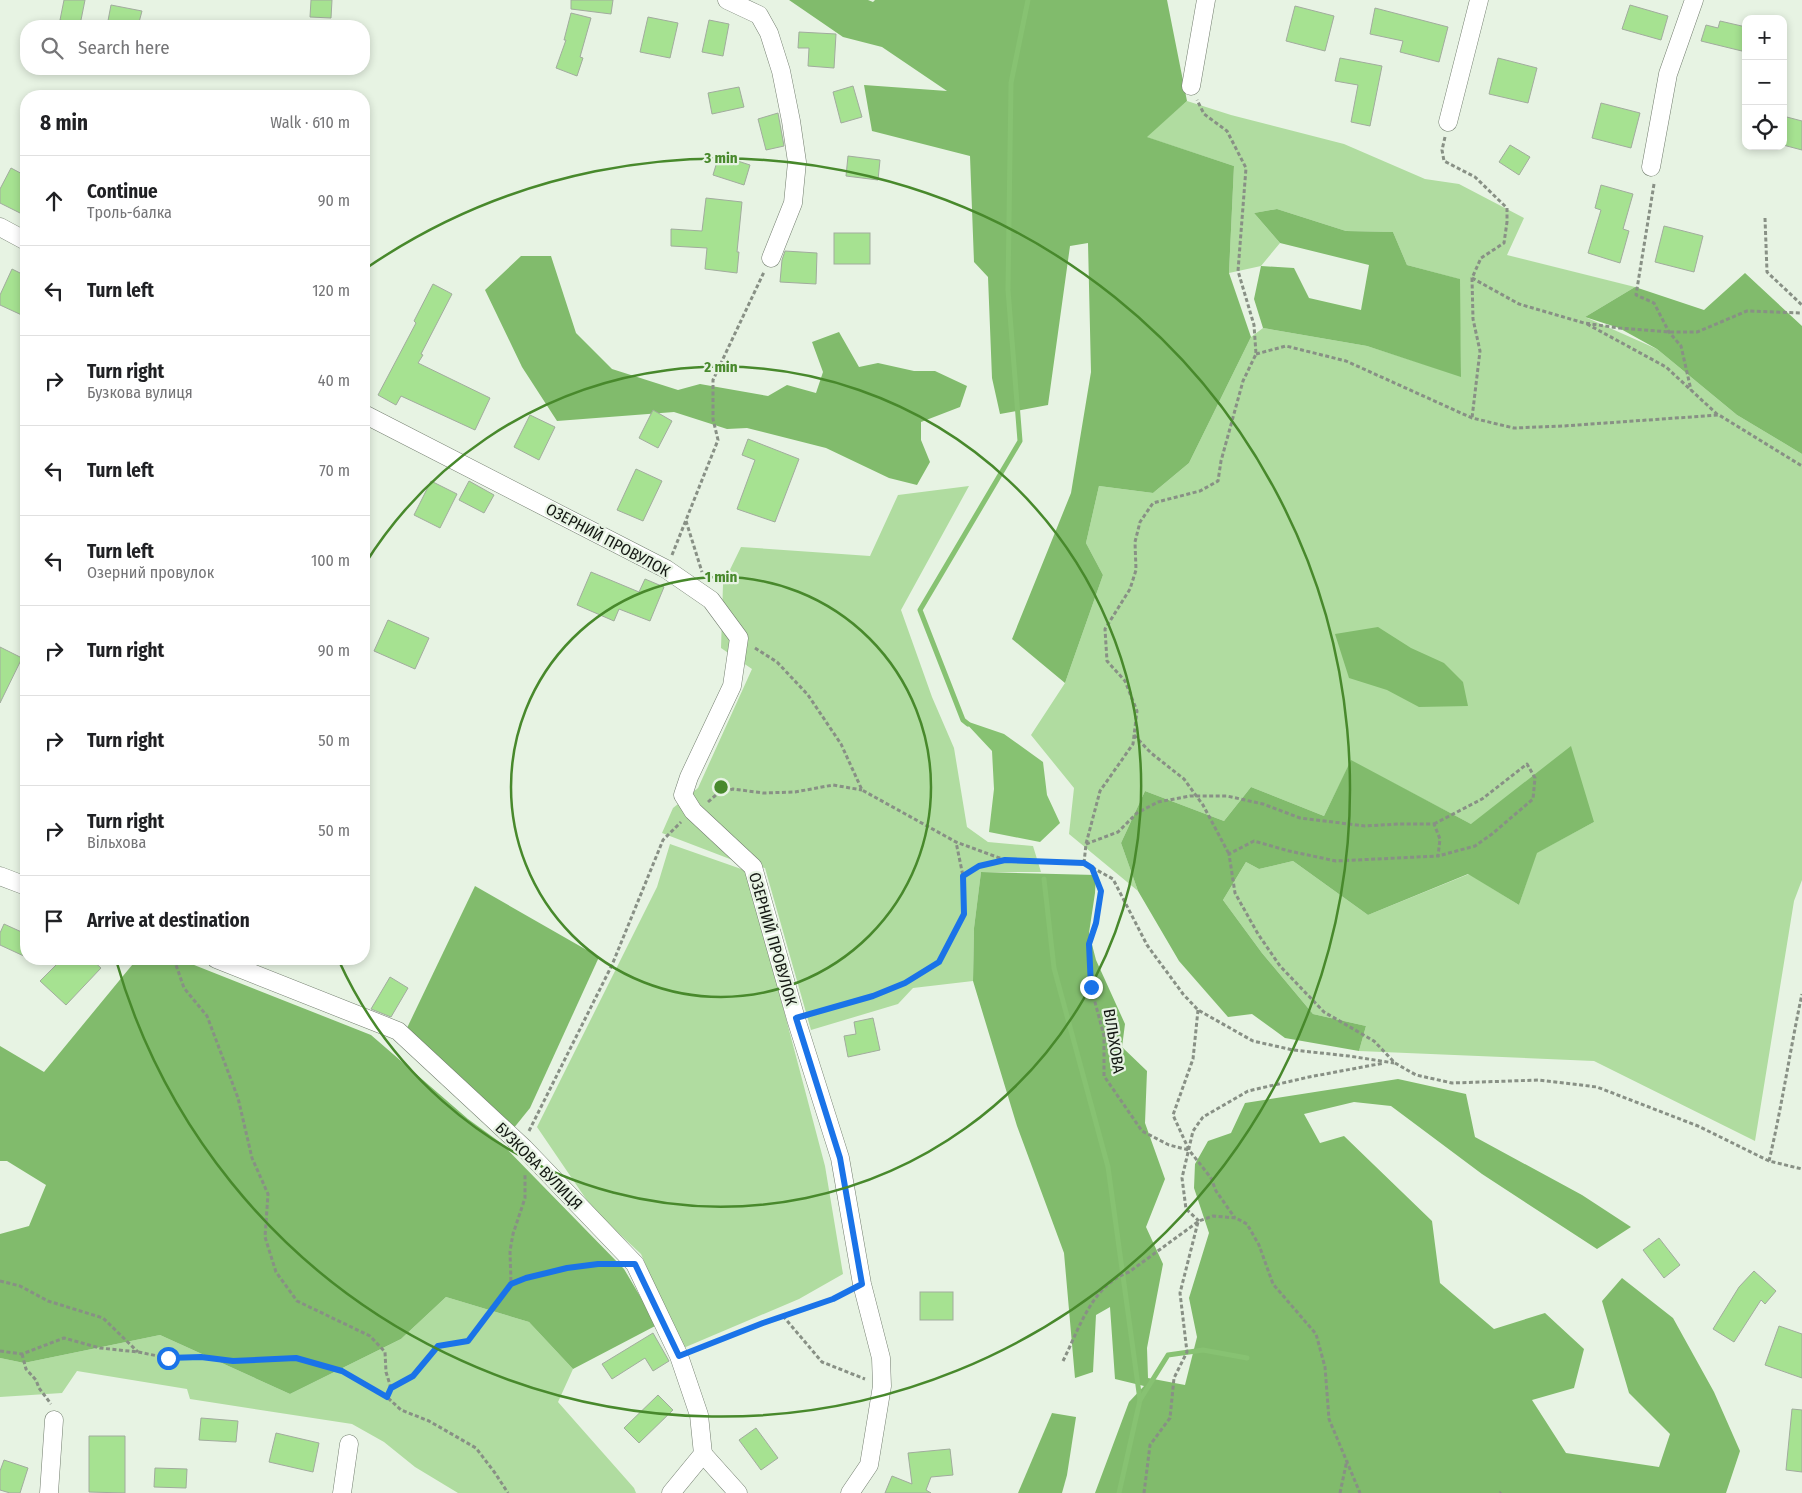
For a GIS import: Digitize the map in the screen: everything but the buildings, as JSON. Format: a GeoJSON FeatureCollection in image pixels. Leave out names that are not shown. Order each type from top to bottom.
{"type":"FeatureCollection","features":[{"type":"Feature","properties":{"kind":"street"},"geometry":{"type":"LineString","coordinates":[[727,0],[759,15],[769,33],[781,70],[791,121],[796,162],[793,203],[771,258]]}},
{"type":"Feature","properties":{"kind":"street"},"geometry":{"type":"LineString","coordinates":[[1191,86],[1206,0]]}},
{"type":"Feature","properties":{"kind":"street"},"geometry":{"type":"LineString","coordinates":[[1448,122],[1479,0]]}},
{"type":"Feature","properties":{"kind":"street"},"geometry":{"type":"LineString","coordinates":[[1650,167],[1668,74],[1694,0]]}},
{"type":"Feature","properties":{"kind":"street"},"geometry":{"type":"LineString","coordinates":[[0,227],[20,237]]}},
{"type":"Feature","properties":{"kind":"street","name":"ОЗЕРНИЙ ПРОВУЛОК"},"geometry":{"type":"LineString","coordinates":[[370,417],[666,569],[711,600],[739,638],[732,686],[689,777],[683,794],[693,811],[753,868],[796,1018],[840,1158],[862,1284],[881,1358],[882,1386],[869,1465],[850,1493]]}},
{"type":"Feature","properties":{"kind":"street"},"geometry":{"type":"LineString","coordinates":[[0,876],[20,884]]}},
{"type":"Feature","properties":{"kind":"street","name":"БУЗКОВА ВУЛИЦЯ"},"geometry":{"type":"LineString","coordinates":[[231,965],[398,1031],[524,1148],[635,1264],[679,1356],[699,1415],[703,1454]]}},
{"type":"Feature","properties":{"kind":"street"},"geometry":{"type":"LineString","coordinates":[[49,1493],[54,1420]]}},
{"type":"Feature","properties":{"kind":"street"},"geometry":{"type":"LineString","coordinates":[[342,1493],[349,1444]]}},
{"type":"Feature","properties":{"kind":"street"},"geometry":{"type":"LineString","coordinates":[[671,1493],[703,1454],[738,1493]]}},
{"type":"Feature","properties":{"kind":"path"},"geometry":{"type":"LineString","coordinates":[[1084,863],[1086,844],[1100,791],[1133,744],[1137,710],[1125,681],[1107,661],[1105,629],[1130,589],[1136,570],[1135,542],[1140,522],[1153,503],[1200,491],[1218,481],[1221,461],[1243,381],[1256,354],[1254,325],[1238,272],[1246,168],[1227,131],[1204,114],[1191,86]]}},
{"type":"Feature","properties":{"kind":"path"},"geometry":{"type":"LineString","coordinates":[[1448,122],[1442,150],[1444,161],[1475,177],[1506,208],[1507,222],[1504,243],[1481,258],[1472,278],[1473,319],[1480,350],[1472,418]]}},
{"type":"Feature","properties":{"kind":"path"},"geometry":{"type":"LineString","coordinates":[[1650,167],[1655,173],[1636,295],[1654,303],[1669,332],[1681,346],[1691,390]]}},
{"type":"Feature","properties":{"kind":"path"},"geometry":{"type":"LineString","coordinates":[[1764,218],[1767,272],[1802,305]]}},
{"type":"Feature","properties":{"kind":"path"},"geometry":{"type":"LineString","coordinates":[[666,569],[718,440],[713,419],[713,380],[771,258]]}},
{"type":"Feature","properties":{"kind":"path"},"geometry":{"type":"LineString","coordinates":[[1472,278],[1520,304],[1584,322],[1669,332],[1697,332],[1748,312],[1802,313]]}},
{"type":"Feature","properties":{"kind":"path"},"geometry":{"type":"LineString","coordinates":[[1584,322],[1666,368],[1719,415],[1802,466]]}},
{"type":"Feature","properties":{"kind":"path"},"geometry":{"type":"LineString","coordinates":[[1256,354],[1286,346],[1346,361],[1472,418],[1514,428],[1719,415]]}},
{"type":"Feature","properties":{"kind":"path"},"geometry":{"type":"LineString","coordinates":[[686,520],[702,574]]}},
{"type":"Feature","properties":{"kind":"path"},"geometry":{"type":"LineString","coordinates":[[739,638],[778,662],[808,695],[842,744],[862,790]]}},
{"type":"Feature","properties":{"kind":"path"},"geometry":{"type":"LineString","coordinates":[[1134,735],[1151,752],[1184,779],[1203,805],[1229,854],[1235,892],[1258,934],[1280,966],[1324,1012],[1374,1041],[1395,1063],[1416,1075],[1452,1083],[1539,1080],[1597,1087],[1698,1126],[1769,1161],[1802,1169]]}},
{"type":"Feature","properties":{"kind":"path"},"geometry":{"type":"LineString","coordinates":[[1086,844],[1118,832],[1137,814],[1158,802],[1197,796],[1227,796],[1263,804],[1300,818],[1365,826],[1434,824],[1482,799],[1527,764],[1535,778],[1534,799],[1492,834],[1475,846],[1438,856],[1336,861],[1254,841],[1229,854]]}},
{"type":"Feature","properties":{"kind":"path"},"geometry":{"type":"LineString","coordinates":[[511,1284],[510,1251],[513,1234],[525,1198],[524,1148],[529,1132],[612,965],[663,840],[693,811],[717,794],[733,789],[763,793],[795,792],[833,786],[862,790],[956,842],[1005,860]]}},
{"type":"Feature","properties":{"kind":"path"},"geometry":{"type":"LineString","coordinates":[[1434,824],[1440,840],[1438,856]]}},
{"type":"Feature","properties":{"kind":"path"},"geometry":{"type":"LineString","coordinates":[[796,1018],[873,996],[905,983],[939,962],[964,914],[963,876],[956,842]]}},
{"type":"Feature","properties":{"kind":"path"},"geometry":{"type":"LineString","coordinates":[[963,876],[979,866],[1005,860],[1084,863],[1113,879],[1147,945],[1183,994],[1198,1010],[1253,1041],[1292,1050],[1349,1056],[1388,1063]]}},
{"type":"Feature","properties":{"kind":"path","name":"ВІЛЬХОВА"},"geometry":{"type":"LineString","coordinates":[[1092,868],[1101,891],[1096,923],[1089,944],[1089,968],[1091,987],[1104,1036],[1104,1076],[1142,1131],[1169,1145],[1189,1150]]}},
{"type":"Feature","properties":{"kind":"path"},"geometry":{"type":"LineString","coordinates":[[176,965],[184,988],[207,1016],[238,1098],[252,1158],[268,1194],[265,1237],[276,1272],[297,1301],[370,1336],[385,1352],[386,1372],[391,1388]]}},
{"type":"Feature","properties":{"kind":"path"},"geometry":{"type":"LineString","coordinates":[[1769,1161],[1782,1104],[1792,1040],[1802,994]]}},
{"type":"Feature","properties":{"kind":"path"},"geometry":{"type":"LineString","coordinates":[[1198,1010],[1193,1059],[1172,1115],[1189,1150],[1211,1178],[1216,1191],[1236,1218]]}},
{"type":"Feature","properties":{"kind":"path"},"geometry":{"type":"LineString","coordinates":[[1198,1221],[1186,1209],[1182,1178],[1193,1132],[1203,1117],[1248,1091],[1309,1077],[1395,1063]]}},
{"type":"Feature","properties":{"kind":"path"},"geometry":{"type":"LineString","coordinates":[[1063,1361],[1095,1297],[1116,1277],[1128,1272],[1198,1221],[1213,1216],[1236,1218],[1247,1224],[1259,1245],[1273,1284],[1316,1334],[1326,1367],[1329,1419],[1360,1493]]}},
{"type":"Feature","properties":{"kind":"path"},"geometry":{"type":"LineString","coordinates":[[1144,1493],[1150,1445],[1170,1418],[1174,1378],[1186,1352],[1180,1293],[1198,1221]]}},
{"type":"Feature","properties":{"kind":"path"},"geometry":{"type":"LineString","coordinates":[[387,1397],[391,1388],[413,1376],[438,1346],[468,1341],[511,1284],[526,1278],[567,1268],[598,1264],[635,1264]]}},
{"type":"Feature","properties":{"kind":"path"},"geometry":{"type":"LineString","coordinates":[[0,1281],[20,1286],[48,1301],[103,1318],[138,1352]]}},
{"type":"Feature","properties":{"kind":"path"},"geometry":{"type":"LineString","coordinates":[[679,1356],[833,1299],[862,1284]]}},
{"type":"Feature","properties":{"kind":"path"},"geometry":{"type":"LineString","coordinates":[[783,1316],[822,1362],[882,1386]]}},
{"type":"Feature","properties":{"kind":"path"},"geometry":{"type":"LineString","coordinates":[[0,1351],[22,1354],[64,1338],[100,1348],[138,1352],[168,1358],[201,1357],[233,1361],[296,1358],[342,1371],[387,1397],[402,1410],[429,1421],[476,1448],[496,1473],[508,1493]]}},
{"type":"Feature","properties":{"kind":"path"},"geometry":{"type":"LineString","coordinates":[[22,1354],[26,1369],[50,1401],[54,1420]]}},
{"type":"Feature","properties":{"kind":"path"},"geometry":{"type":"LineString","coordinates":[[1340,1493],[1347,1460]]}},
{"type":"Feature","properties":{"kind":"shaded area"},"geometry":{"type":"Polygon","coordinates":[[[789,0],[868,0],[873,2],[875,0],[1167,0],[1187,101],[1147,137],[1234,166],[1229,273],[1251,337],[1189,463],[1153,493],[1099,486],[1086,543],[1103,575],[1065,683],[1012,639],[1071,493],[1091,372],[1088,243],[1070,246],[1048,405],[1000,414],[992,378],[988,277],[974,262],[970,156],[872,131],[864,85],[947,91],[882,47],[843,37],[789,0]]]}},
{"type":"Feature","properties":{"kind":"shaded area"},"geometry":{"type":"Polygon","coordinates":[[[1187,101],[1231,115],[1344,144],[1425,179],[1459,184],[1524,218],[1507,255],[1635,287],[1585,317],[1657,349],[1737,415],[1802,454],[1802,880],[1794,901],[1755,1141],[1594,1061],[1359,1051],[1366,1026],[1313,1014],[1262,953],[1223,900],[1246,862],[1259,869],[1293,861],[1368,915],[1469,874],[1519,905],[1536,853],[1594,822],[1471,824],[1351,761],[1324,816],[1251,787],[1224,821],[1145,791],[1121,843],[1138,891],[1069,834],[1074,788],[1031,735],[1065,683],[1103,575],[1086,543],[1099,486],[1153,493],[1189,463],[1251,337],[1263,328],[1367,346],[1461,376],[1459,279],[1407,265],[1393,232],[1346,231],[1277,209],[1254,213],[1280,243],[1261,266],[1229,273],[1234,166],[1146,137],[1187,101]]]}},
{"type":"Feature","properties":{"kind":"shaded area"},"geometry":{"type":"Polygon","coordinates":[[[1277,209],[1346,231],[1393,232],[1407,265],[1460,279],[1461,377],[1367,346],[1263,328],[1254,299],[1261,266],[1294,268],[1309,298],[1361,310],[1369,265],[1280,243],[1254,213],[1277,209]]]}},
{"type":"Feature","properties":{"kind":"shaded area"},"geometry":{"type":"Polygon","coordinates":[[[521,256],[551,256],[576,333],[612,369],[678,390],[700,384],[768,396],[787,385],[816,393],[823,372],[812,342],[839,332],[859,367],[878,363],[914,371],[935,371],[967,386],[960,407],[921,422],[921,440],[930,462],[917,485],[889,478],[826,448],[747,428],[727,429],[674,412],[557,421],[522,367],[485,290],[521,256]]]}},
{"type":"Feature","properties":{"kind":"shaded area"},"geometry":{"type":"Polygon","coordinates":[[[1745,273],[1802,326],[1802,454],[1737,415],[1657,349],[1619,328],[1585,317],[1635,287],[1704,310],[1745,273]]]}},
{"type":"Feature","properties":{"kind":"shaded area"},"geometry":{"type":"Polygon","coordinates":[[[969,486],[901,610],[932,697],[954,748],[967,827],[988,842],[1033,846],[1041,872],[981,872],[974,928],[973,981],[913,988],[898,1004],[811,1030],[765,868],[743,864],[662,833],[673,808],[698,788],[752,669],[721,648],[723,584],[741,547],[870,556],[898,495],[969,486]]]}},
{"type":"Feature","properties":{"kind":"shaded area"},"geometry":{"type":"Polygon","coordinates":[[[1378,627],[1411,648],[1444,663],[1463,682],[1468,706],[1419,707],[1387,690],[1349,678],[1335,634],[1378,627]]]}},
{"type":"Feature","properties":{"kind":"shaded area"},"geometry":{"type":"Polygon","coordinates":[[[963,720],[1004,734],[1043,762],[1047,795],[1060,823],[1040,842],[989,832],[994,789],[992,751],[963,720]]]}},
{"type":"Feature","properties":{"kind":"shaded area"},"geometry":{"type":"Polygon","coordinates":[[[1571,746],[1594,822],[1537,853],[1519,905],[1468,874],[1368,915],[1293,861],[1259,869],[1246,862],[1223,900],[1262,953],[1313,1014],[1366,1026],[1359,1051],[1285,1038],[1252,1014],[1228,1017],[1179,961],[1138,891],[1121,843],[1145,791],[1224,821],[1251,787],[1324,816],[1351,760],[1471,824],[1571,746]]]}},
{"type":"Feature","properties":{"kind":"shaded area"},"geometry":{"type":"Polygon","coordinates":[[[670,844],[747,871],[825,1166],[843,1274],[799,1299],[681,1349],[641,1254],[598,1214],[537,1127],[657,887],[670,844]]]}},
{"type":"Feature","properties":{"kind":"shaded area"},"geometry":{"type":"Polygon","coordinates":[[[981,872],[1096,875],[1089,933],[1096,960],[1125,1024],[1122,1047],[1147,1071],[1145,1123],[1165,1179],[1146,1227],[1163,1264],[1147,1348],[1148,1378],[1185,1385],[1197,1337],[1189,1298],[1209,1233],[1194,1188],[1195,1164],[1208,1141],[1231,1133],[1245,1103],[1398,1079],[1466,1094],[1475,1137],[1582,1195],[1631,1227],[1597,1249],[1482,1174],[1391,1106],[1354,1102],[1304,1114],[1320,1143],[1344,1136],[1432,1221],[1440,1283],[1494,1329],[1545,1313],[1584,1349],[1574,1388],[1532,1400],[1566,1453],[1659,1467],[1670,1434],[1629,1393],[1602,1301],[1622,1278],[1673,1318],[1714,1392],[1740,1451],[1726,1493],[1095,1493],[1129,1402],[1144,1386],[1115,1379],[1110,1307],[1096,1315],[1093,1372],[1075,1378],[1064,1253],[1017,1126],[973,981],[974,928],[981,872]]]}},
{"type":"Feature","properties":{"kind":"shaded area"},"geometry":{"type":"Polygon","coordinates":[[[475,886],[599,957],[530,1108],[513,1129],[407,1028],[475,886]]]}},
{"type":"Feature","properties":{"kind":"shaded area"},"geometry":{"type":"Polygon","coordinates":[[[132,965],[194,965],[371,1035],[468,1119],[501,1143],[624,1269],[657,1325],[573,1369],[529,1322],[446,1297],[401,1339],[290,1394],[160,1335],[24,1363],[0,1358],[0,1234],[29,1226],[46,1185],[7,1161],[0,1161],[0,1046],[44,1072],[132,965]]]}},
{"type":"Feature","properties":{"kind":"shaded area"},"geometry":{"type":"Polygon","coordinates":[[[446,1297],[529,1322],[573,1369],[558,1402],[634,1488],[636,1493],[458,1493],[415,1467],[384,1442],[352,1424],[190,1399],[187,1389],[77,1371],[62,1393],[0,1397],[0,1358],[24,1363],[160,1335],[290,1394],[401,1339],[446,1297]]]}},
{"type":"Feature","properties":{"kind":"shaded area"},"geometry":{"type":"Polygon","coordinates":[[[1052,1413],[1076,1417],[1067,1475],[1062,1493],[1018,1493],[1052,1413]]]}},
{"type":"Feature","properties":{"kind":"waterway"},"geometry":{"type":"LineString","coordinates":[[968,724],[963,720],[920,610],[1020,441],[1008,290],[1011,83],[1028,0]]}},
{"type":"Feature","properties":{"kind":"waterway"},"geometry":{"type":"LineString","coordinates":[[1044,879],[1054,968],[1108,1167],[1140,1400],[1119,1493]]}},
{"type":"Feature","properties":{"kind":"waterway"},"geometry":{"type":"LineString","coordinates":[[1140,1400],[1168,1355],[1203,1350],[1247,1358]]}},
{"type":"Feature","properties":{"kind":"route"},"geometry":{"type":"LineString","coordinates":[[168,1358],[201,1357],[233,1361],[296,1358],[342,1371],[387,1397],[391,1388],[413,1376],[438,1346],[468,1341],[511,1284],[526,1278],[567,1268],[598,1264],[635,1264],[679,1356],[763,1323],[833,1299],[862,1284],[840,1158],[796,1018],[873,996],[905,983],[939,962],[964,914],[963,876],[979,866],[1005,860],[1084,863],[1092,868],[1101,891],[1096,923],[1089,944],[1091,987]]}}]}
